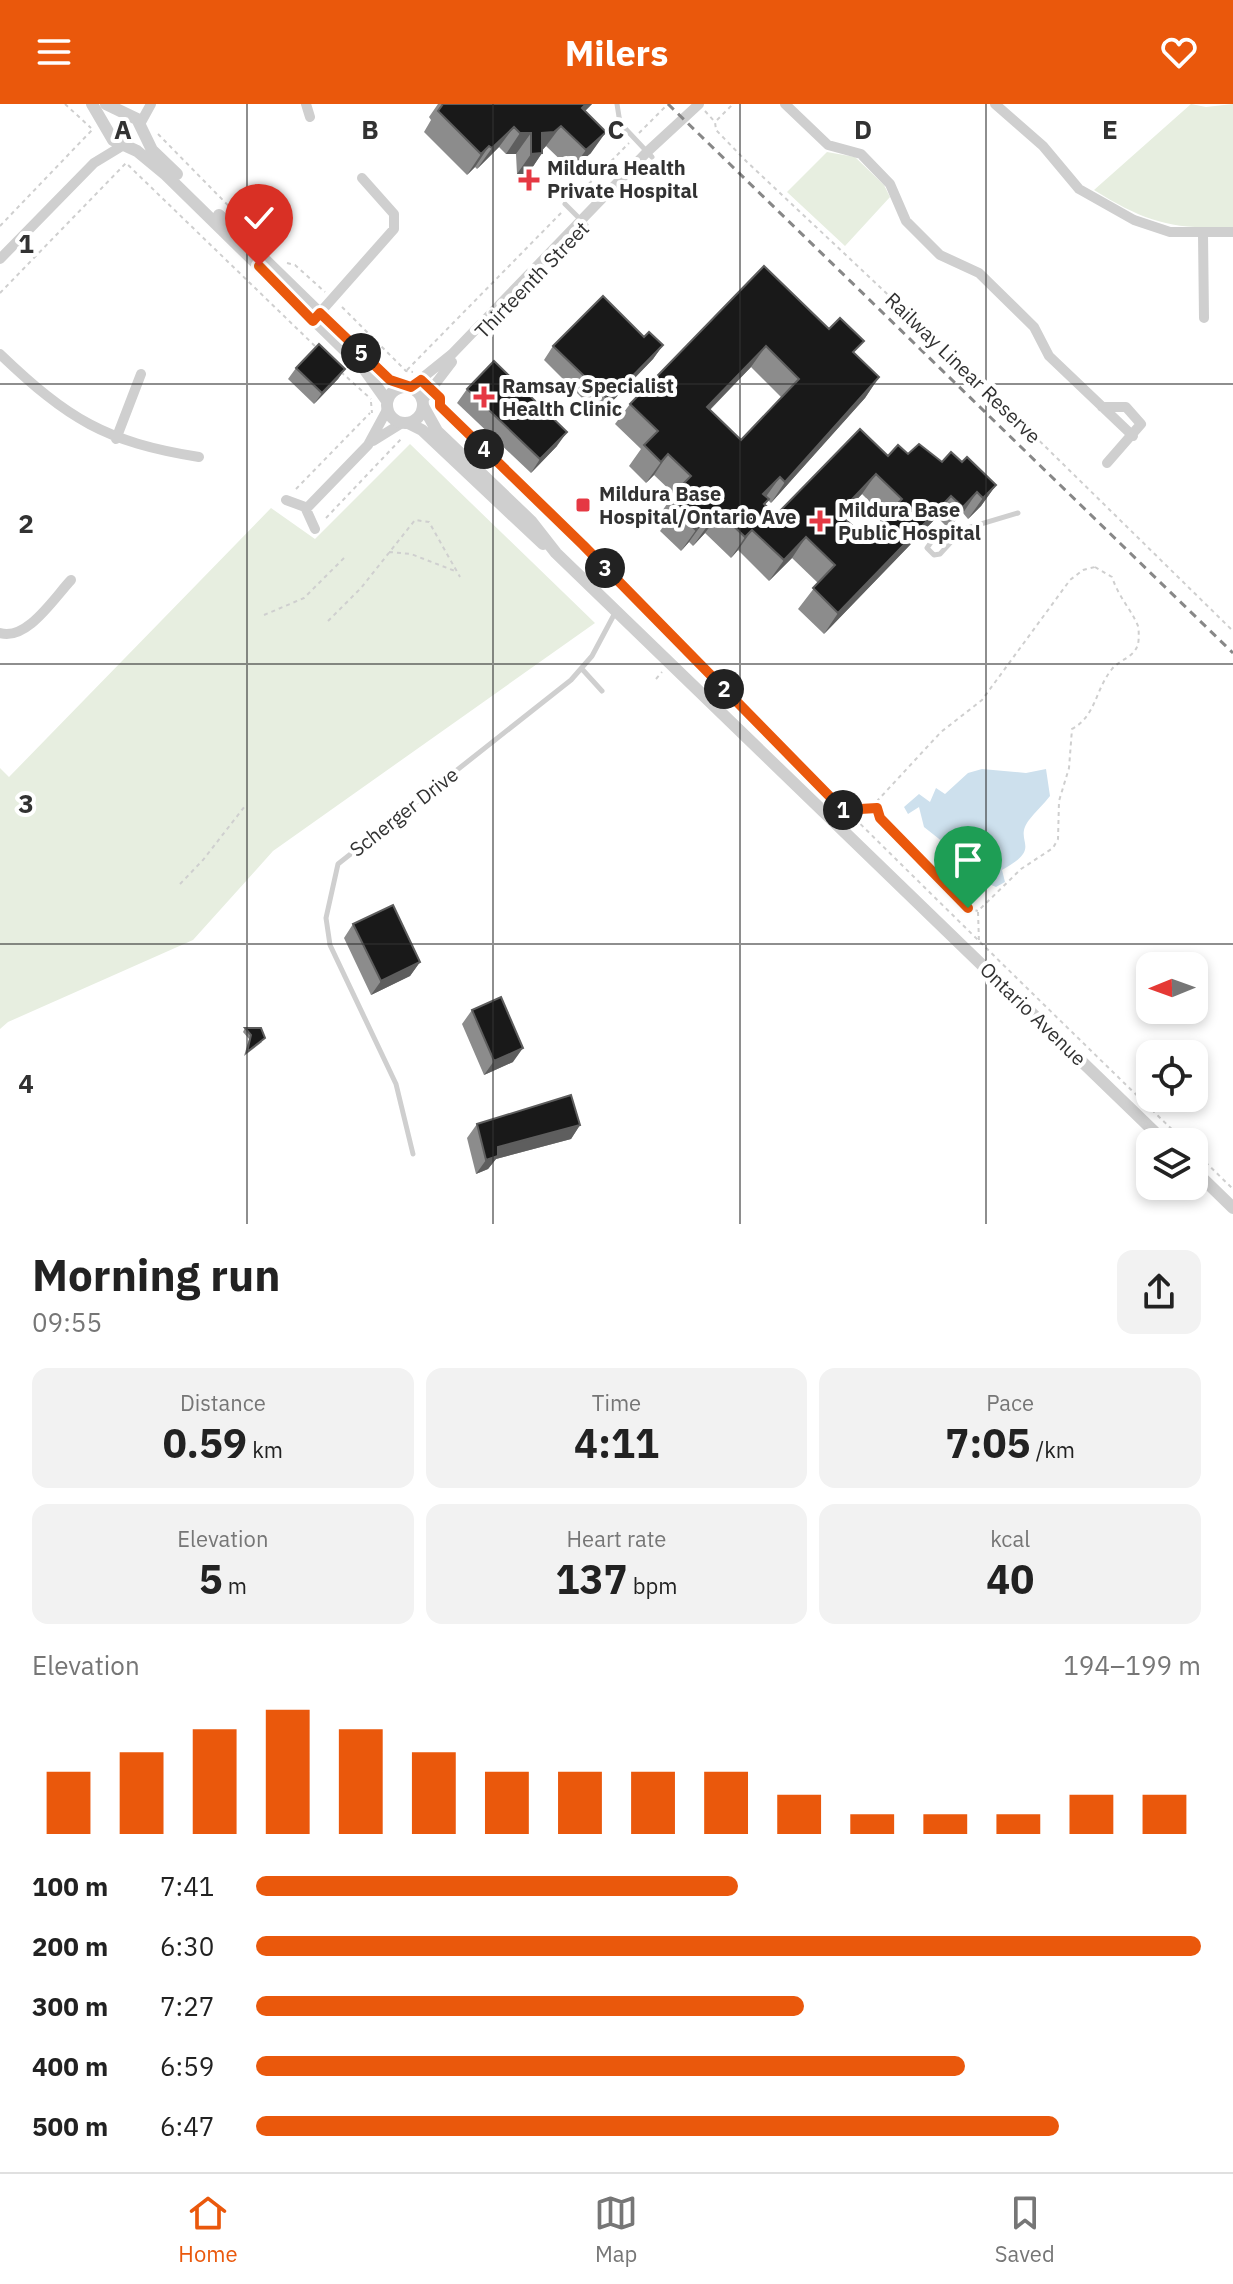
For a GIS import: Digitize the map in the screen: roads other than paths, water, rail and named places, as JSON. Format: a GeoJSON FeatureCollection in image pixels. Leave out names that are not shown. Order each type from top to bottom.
{"type":"FeatureCollection","features":[{"type":"Feature","properties":{"kind":"street"},"geometry":{"type":"LineString","coordinates":[[92,104],[110,132],[166,175],[316,317]]}},
{"type":"Feature","properties":{"kind":"street"},"geometry":{"type":"LineString","coordinates":[[106,104],[140,116]]}},
{"type":"Feature","properties":{"kind":"street"},"geometry":{"type":"LineString","coordinates":[[306,104],[310,117]]}},
{"type":"Feature","properties":{"kind":"street","name":"Thirteenth Street"},"geometry":{"type":"LineString","coordinates":[[412,384],[452,354],[699,104]]}},
{"type":"Feature","properties":{"kind":"street"},"geometry":{"type":"LineString","coordinates":[[785,104],[828,145],[861,154],[890,184],[906,221],[940,255],[979,273],[1036,330],[1043,351],[1133,436]]}},
{"type":"Feature","properties":{"kind":"street"},"geometry":{"type":"LineString","coordinates":[[995,104],[1043,146],[1079,189],[1154,228],[1203,234],[1233,232]]}},
{"type":"Feature","properties":{"kind":"street"},"geometry":{"type":"LineString","coordinates":[[94,163],[113,120],[140,116]]}},
{"type":"Feature","properties":{"kind":"street"},"geometry":{"type":"LineString","coordinates":[[2,253],[94,163],[137,141],[140,116]]}},
{"type":"Feature","properties":{"kind":"street"},"geometry":{"type":"LineString","coordinates":[[140,116],[152,150],[316,317],[386,395],[393,419],[405,423]]}},
{"type":"Feature","properties":{"kind":"street"},"geometry":{"type":"LineString","coordinates":[[316,317],[390,237],[396,224],[391,210],[362,178]]}},
{"type":"Feature","properties":{"kind":"street","name":"Thirteenth Street"},"geometry":{"type":"LineString","coordinates":[[423,403],[430,388],[583,223]]}},
{"type":"Feature","properties":{"kind":"street"},"geometry":{"type":"LineString","coordinates":[[1203,234],[1204,318]]}},
{"type":"Feature","properties":{"kind":"street"},"geometry":{"type":"LineString","coordinates":[[0,354],[52,402],[116,439],[199,457]]}},
{"type":"Feature","properties":{"kind":"street"},"geometry":{"type":"LineString","coordinates":[[116,439],[141,374]]}},
{"type":"Feature","properties":{"kind":"street"},"geometry":{"type":"LineString","coordinates":[[386,395],[412,384]]}},
{"type":"Feature","properties":{"kind":"street"},"geometry":{"type":"LineString","coordinates":[[368,445],[386,395],[412,384]]}},
{"type":"Feature","properties":{"kind":"street"},"geometry":{"type":"LineString","coordinates":[[306,509],[368,445],[419,417],[423,403],[412,384]]}},
{"type":"Feature","properties":{"kind":"street","name":"Ontario Avenue"},"geometry":{"type":"LineString","coordinates":[[423,403],[437,431],[531,521],[556,553],[1151,1128]]}},
{"type":"Feature","properties":{"kind":"street"},"geometry":{"type":"LineString","coordinates":[[1102,407],[1123,406],[1141,424],[1107,463]]}},
{"type":"Feature","properties":{"kind":"street","name":"Ontario Avenue"},"geometry":{"type":"LineString","coordinates":[[405,423],[422,430],[537,540],[556,553]]}},
{"type":"Feature","properties":{"kind":"street"},"geometry":{"type":"LineString","coordinates":[[286,500],[306,509],[315,529]]}},
{"type":"Feature","properties":{"kind":"street"},"geometry":{"type":"LineString","coordinates":[[0,633],[13,635],[25,628],[71,580]]}},
{"type":"Feature","properties":{"kind":"street"},"geometry":{"type":"LineString","coordinates":[[1208,1184],[1233,1208]]}},
{"type":"Feature","properties":{"kind":"lane"},"geometry":{"type":"LineString","coordinates":[[617,104],[620,123],[650,154]]}},
{"type":"Feature","properties":{"kind":"lane"},"geometry":{"type":"LineString","coordinates":[[566,205],[583,223]]}},
{"type":"Feature","properties":{"kind":"lane"},"geometry":{"type":"LineString","coordinates":[[960,532],[940,554],[934,555],[927,548],[934,538],[960,532],[978,522],[1007,519],[1018,513]]}},
{"type":"Feature","properties":{"kind":"lane","name":"Scherger Drive"},"geometry":{"type":"LineString","coordinates":[[413,1154],[396,1084],[330,945],[326,918],[338,864],[582,669],[616,610]]}},
{"type":"Feature","properties":{"kind":"lane"},"geometry":{"type":"LineString","coordinates":[[582,669],[602,691]]}},
{"type":"Feature","properties":{"kind":"water"},"geometry":{"type":"Polygon","coordinates":[[[982,769],[1026,773],[1046,769],[1050,796],[1025,828],[1022,856],[1002,870],[1005,882],[996,887],[989,884],[979,897],[957,873],[955,861],[958,854],[924,827],[919,807],[908,814],[904,807],[919,794],[930,802],[936,788],[945,794],[968,773],[982,769]]]}},
{"type":"Feature","properties":{"kind":"railway"},"geometry":{"type":"LineString","coordinates":[[668,104],[1233,653]]}},
{"type":"Feature","properties":{"kind":"place","name":"Mildura Health Private Hospital"},"geometry":{"type":"Point","coordinates":[529,180]}},
{"type":"Feature","properties":{"kind":"place","name":"Ramsay Specialist Health Clinic"},"geometry":{"type":"Point","coordinates":[484,397]}},
{"type":"Feature","properties":{"kind":"place","name":"Mildura Base Hospital/Ontario Ave"},"geometry":{"type":"Point","coordinates":[583,505]}},
{"type":"Feature","properties":{"kind":"place","name":"Mildura Base Public Hospital"},"geometry":{"type":"Point","coordinates":[820,521]}}]}
